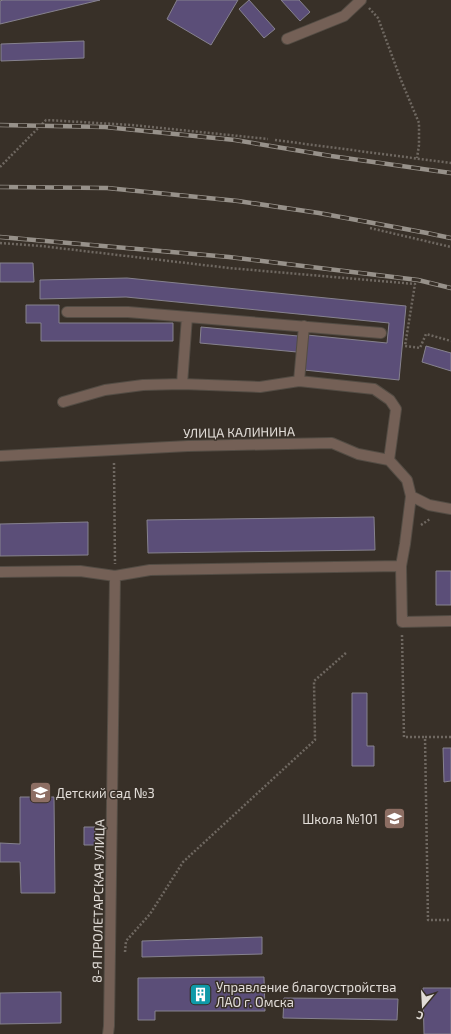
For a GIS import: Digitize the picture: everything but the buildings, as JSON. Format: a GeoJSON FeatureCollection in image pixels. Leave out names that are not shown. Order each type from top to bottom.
{"type":"FeatureCollection","features":[{"type":"Feature","properties":{"kind":"street"},"geometry":{"type":"LineString","coordinates":[[287,39],[344,16],[363,2]]}},
{"type":"Feature","properties":{"kind":"street"},"geometry":{"type":"LineString","coordinates":[[67,312],[128,312],[381,333]]}},
{"type":"Feature","properties":{"kind":"street"},"geometry":{"type":"LineString","coordinates":[[182,384],[187,317]]}},
{"type":"Feature","properties":{"kind":"street"},"geometry":{"type":"LineString","coordinates":[[299,381],[304,326]]}},
{"type":"Feature","properties":{"kind":"street"},"geometry":{"type":"LineString","coordinates":[[63,402],[105,390],[143,385],[182,384],[260,387],[299,381],[374,389],[390,400],[396,408],[389,460],[407,480],[411,496],[401,566],[402,622],[451,621]]}},
{"type":"Feature","properties":{"kind":"street","name":"УЛИЦА КАЛИНИНА"},"geometry":{"type":"LineString","coordinates":[[0,456],[188,446],[332,443],[358,454],[389,460]]}},
{"type":"Feature","properties":{"kind":"street"},"geometry":{"type":"LineString","coordinates":[[411,496],[429,505],[451,509]]}},
{"type":"Feature","properties":{"kind":"street"},"geometry":{"type":"LineString","coordinates":[[0,572],[80,571],[115,576],[150,570],[401,566]]}},
{"type":"Feature","properties":{"kind":"street","name":"8-Я ПРОЛЕТАРСКАЯ УЛИЦА"},"geometry":{"type":"LineString","coordinates":[[108,1034],[115,576]]}},
{"type":"Feature","properties":{"kind":"path"},"geometry":{"type":"LineString","coordinates":[[363,2],[378,18],[419,123],[419,145],[417,158]]}},
{"type":"Feature","properties":{"kind":"path"},"geometry":{"type":"LineString","coordinates":[[0,167],[46,120],[132,125],[268,139]]}},
{"type":"Feature","properties":{"kind":"path"},"geometry":{"type":"LineString","coordinates":[[275,140],[451,163]]}},
{"type":"Feature","properties":{"kind":"path"},"geometry":{"type":"LineString","coordinates":[[370,228],[451,246]]}},
{"type":"Feature","properties":{"kind":"path"},"geometry":{"type":"LineString","coordinates":[[0,243],[42,246],[229,268],[415,284],[405,346],[420,348],[426,334],[451,341]]}},
{"type":"Feature","properties":{"kind":"path"},"geometry":{"type":"LineString","coordinates":[[114,450],[115,576]]}},
{"type":"Feature","properties":{"kind":"path"},"geometry":{"type":"LineString","coordinates":[[421,526],[432,518]]}},
{"type":"Feature","properties":{"kind":"path"},"geometry":{"type":"LineString","coordinates":[[402,622],[404,737],[451,737]]}},
{"type":"Feature","properties":{"kind":"path"},"geometry":{"type":"LineString","coordinates":[[125,954],[126,941],[150,914],[183,862],[315,740],[314,681],[347,652]]}},
{"type":"Feature","properties":{"kind":"path"},"geometry":{"type":"LineString","coordinates":[[425,737],[428,920],[451,920]]}},
{"type":"Feature","properties":{"kind":"railway"},"geometry":{"type":"LineString","coordinates":[[0,125],[105,127],[235,140],[331,156],[451,173]]}},
{"type":"Feature","properties":{"kind":"railway"},"geometry":{"type":"LineString","coordinates":[[0,187],[107,188],[238,201],[319,213],[451,238]]}},
{"type":"Feature","properties":{"kind":"railway"},"geometry":{"type":"LineString","coordinates":[[0,237],[229,257],[418,280],[451,288]]}},
{"type":"Feature","properties":{"kind":"place","name":"Детский сад №3"},"geometry":{"type":"Point","coordinates":[40,793]}},
{"type":"Feature","properties":{"kind":"place","name":"Школа №101"},"geometry":{"type":"Point","coordinates":[394,819]}},
{"type":"Feature","properties":{"kind":"place","name":"Управление благоустройства ЛАО г. Омска"},"geometry":{"type":"Point","coordinates":[201,994]}}]}
